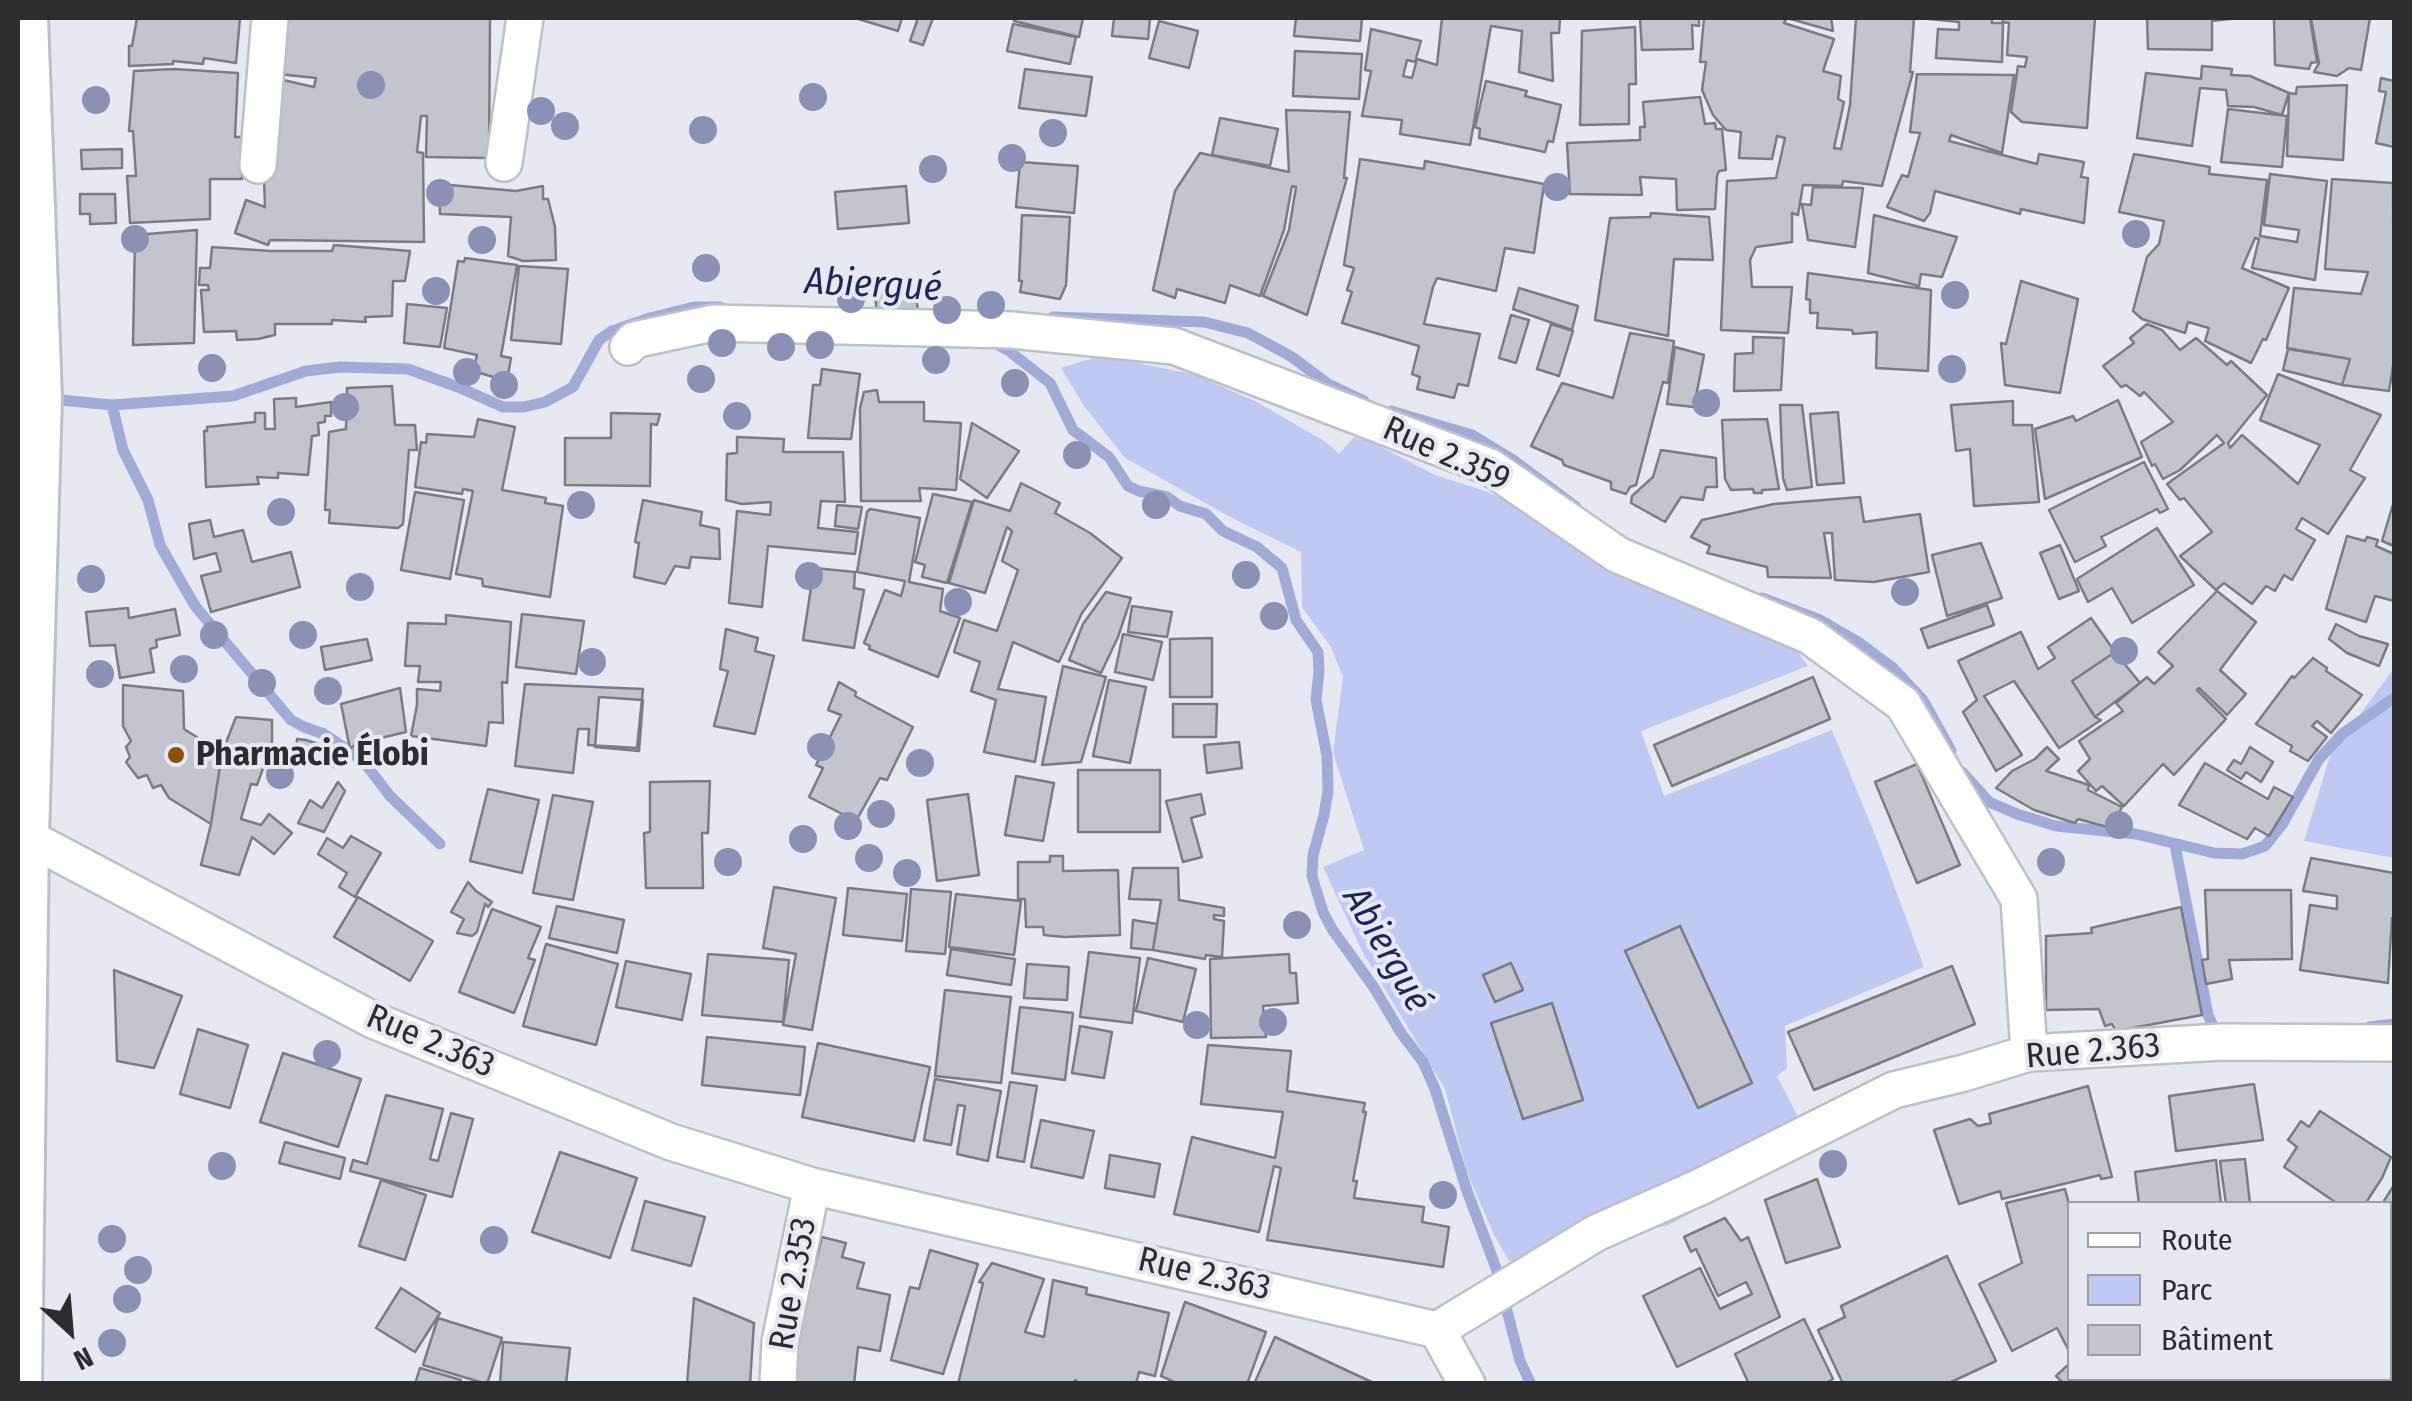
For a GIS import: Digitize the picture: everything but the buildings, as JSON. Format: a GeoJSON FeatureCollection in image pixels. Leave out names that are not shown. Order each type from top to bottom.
{"type":"FeatureCollection","features":[{"type":"Feature","properties":{"kind":"street"},"geometry":{"type":"LineString","coordinates":[[20,1384],[22,836],[40,398],[26,18]]}},
{"type":"Feature","properties":{"kind":"street"},"geometry":{"type":"LineString","coordinates":[[258,165],[270,18]]}},
{"type":"Feature","properties":{"kind":"street"},"geometry":{"type":"LineString","coordinates":[[504,163],[525,18]]}},
{"type":"Feature","properties":{"kind":"street","name":"Rue 2.359"},"geometry":{"type":"LineString","coordinates":[[628,347],[634,340],[714,323],[1011,330],[1174,346],[1490,467],[1618,555],[1810,636],[1903,704],[2019,899],[2029,1053]]}},
{"type":"Feature","properties":{"kind":"street","name":"Rue 2.363"},"geometry":{"type":"LineString","coordinates":[[22,836],[373,1020],[670,1142],[812,1186],[1437,1330],[1596,1233],[1700,1187],[1894,1090],[2029,1053],[2222,1042],[2394,1043]]}},
{"type":"Feature","properties":{"kind":"street","name":"Rue 2.353"},"geometry":{"type":"LineString","coordinates":[[778,1384],[780,1342],[812,1186]]}},
{"type":"Feature","properties":{"kind":"street"},"geometry":{"type":"LineString","coordinates":[[1437,1330],[1468,1384]]}},
{"type":"Feature","properties":{"kind":"green space"},"geometry":{"type":"Polygon","coordinates":[[[1093,358],[1193,374],[1255,401],[1326,442],[1339,454],[1354,437],[1370,441],[1435,475],[1545,517],[1594,560],[1625,580],[1760,625],[1793,645],[1808,666],[1641,731],[1664,796],[1832,730],[1924,967],[1785,1026],[1787,1068],[1777,1076],[1812,1144],[1667,1226],[1618,1232],[1561,1257],[1509,1261],[1467,1172],[1445,1089],[1362,951],[1323,867],[1364,850],[1333,753],[1343,677],[1331,647],[1302,607],[1301,552],[1125,458],[1084,406],[1061,368],[1093,358]]]}},
{"type":"Feature","properties":{"kind":"green space"},"geometry":{"type":"Polygon","coordinates":[[[2394,668],[2394,858],[2304,841],[2330,756],[2394,668]]]}},
{"type":"Feature","properties":{"kind":"waterway","name":"Abiergué"},"geometry":{"type":"LineString","coordinates":[[50,399],[112,405],[233,396],[306,371],[340,367],[408,369],[503,407],[524,407],[545,402],[573,387],[599,340],[612,331],[694,307],[720,307]]}},
{"type":"Feature","properties":{"kind":"waterway"},"geometry":{"type":"LineString","coordinates":[[1053,317],[1204,322],[1248,333],[1292,357],[1328,384],[1364,401]]}},
{"type":"Feature","properties":{"kind":"waterway","name":"Abiergué"},"geometry":{"type":"LineString","coordinates":[[991,341],[1050,383],[1073,430],[1109,457],[1128,486],[1206,514],[1223,531],[1257,547],[1282,568],[1296,620],[1318,652],[1316,700],[1327,756],[1328,791],[1312,876],[1332,929],[1423,1062],[1435,1089],[1496,1268],[1520,1361],[1531,1384]]}},
{"type":"Feature","properties":{"kind":"waterway"},"geometry":{"type":"LineString","coordinates":[[112,405],[123,450],[148,500],[160,545],[195,606],[291,720],[324,734],[354,754],[440,844]]}},
{"type":"Feature","properties":{"kind":"waterway"},"geometry":{"type":"LineString","coordinates":[[1391,411],[1472,435],[1576,507]]}},
{"type":"Feature","properties":{"kind":"waterway"},"geometry":{"type":"LineString","coordinates":[[1762,598],[1820,620],[1893,668],[1923,700],[1951,751]]}},
{"type":"Feature","properties":{"kind":"waterway"},"geometry":{"type":"LineString","coordinates":[[1962,772],[1989,802],[2056,826],[2136,834],[2214,853],[2242,854],[2265,846],[2283,823],[2319,759],[2342,734],[2394,698]]}},
{"type":"Feature","properties":{"kind":"waterway"},"geometry":{"type":"LineString","coordinates":[[2175,845],[2208,1015],[2214,1028],[2226,1028]]}},
{"type":"Feature","properties":{"kind":"waterway"},"geometry":{"type":"LineString","coordinates":[[2369,1027],[2394,1024]]}},
{"type":"Feature","properties":{"kind":"place","name":"Pharmacie Élobi"},"geometry":{"type":"Point","coordinates":[176,755]}}]}
